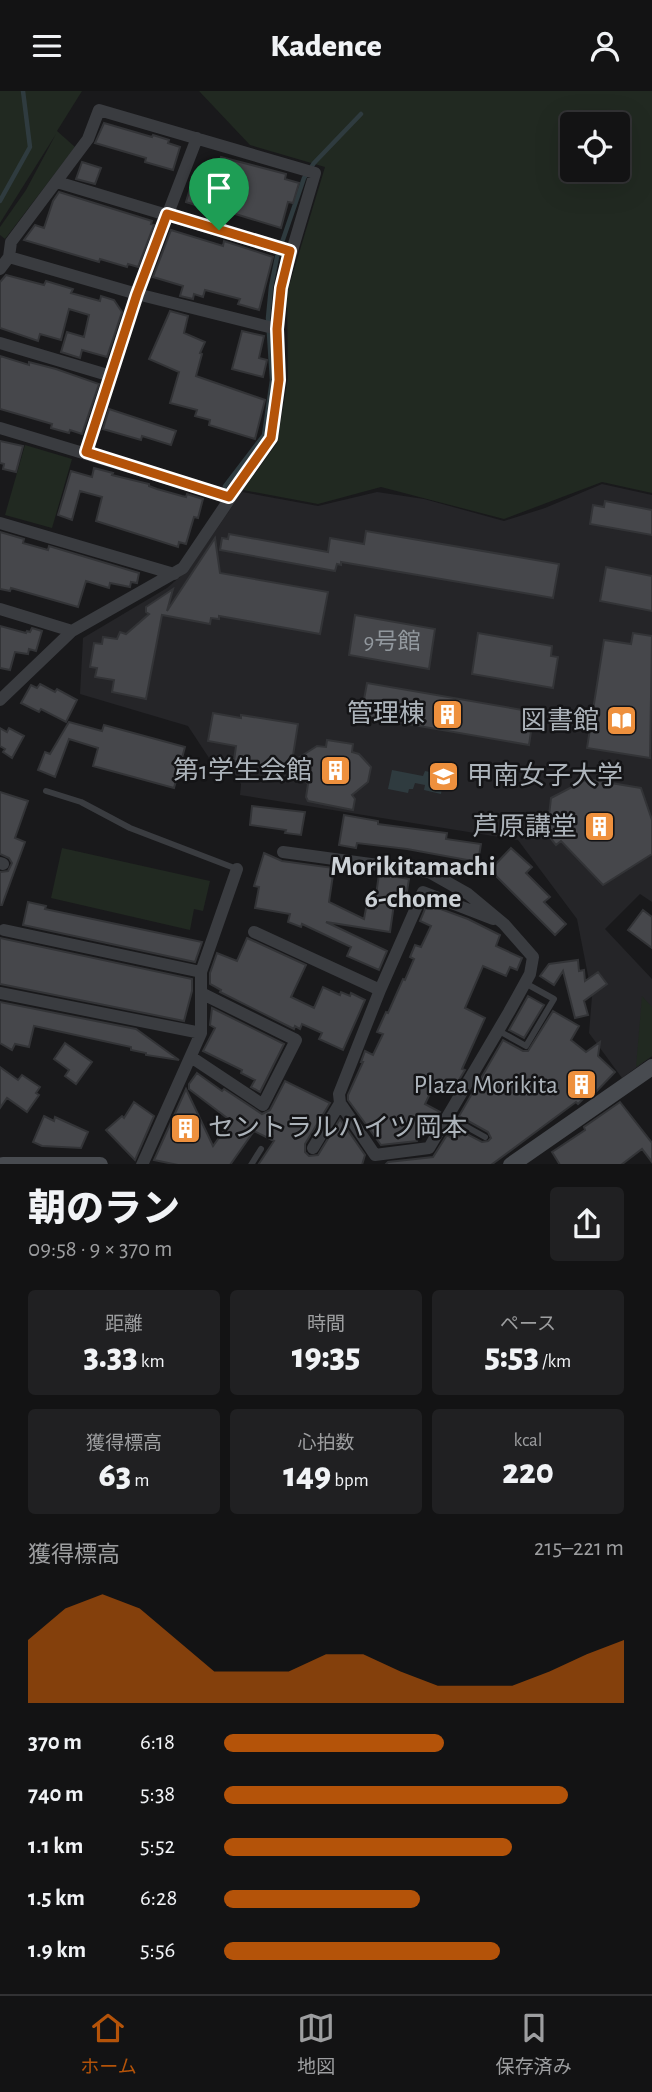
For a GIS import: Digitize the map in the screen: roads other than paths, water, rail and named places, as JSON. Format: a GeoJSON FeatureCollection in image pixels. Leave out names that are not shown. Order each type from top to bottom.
{"type":"FeatureCollection","features":[{"type":"Feature","properties":{"kind":"street"},"geometry":{"type":"LineString","coordinates":[[0,269],[9,257],[11,243],[88,139],[99,110],[315,173],[281,288],[277,329],[279,380],[271,438],[183,568],[72,631],[1,697]]}},
{"type":"Feature","properties":{"kind":"street"},"geometry":{"type":"LineString","coordinates":[[86,452],[137,294],[197,138]]}},
{"type":"Feature","properties":{"kind":"street"},"geometry":{"type":"LineString","coordinates":[[57,182],[290,251]]}},
{"type":"Feature","properties":{"kind":"street"},"geometry":{"type":"LineString","coordinates":[[9,257],[137,294],[277,329]]}},
{"type":"Feature","properties":{"kind":"street"},"geometry":{"type":"LineString","coordinates":[[0,344],[111,376]]}},
{"type":"Feature","properties":{"kind":"street"},"geometry":{"type":"LineString","coordinates":[[0,428],[229,497]]}},
{"type":"Feature","properties":{"kind":"street"},"geometry":{"type":"LineString","coordinates":[[0,523],[174,574]]}},
{"type":"Feature","properties":{"kind":"street"},"geometry":{"type":"LineString","coordinates":[[0,609],[72,631]]}},
{"type":"Feature","properties":{"kind":"street"},"geometry":{"type":"LineString","coordinates":[[283,852],[429,872],[468,894],[504,924],[533,957],[530,974],[499,1031],[429,1148],[373,1160],[340,1103],[339,1094],[423,892],[504,924]]}},
{"type":"Feature","properties":{"kind":"street"},"geometry":{"type":"LineString","coordinates":[[142,1164],[201,1033],[201,972],[237,869]]}},
{"type":"Feature","properties":{"kind":"street"},"geometry":{"type":"LineString","coordinates":[[4,930],[201,972]]}},
{"type":"Feature","properties":{"kind":"street"},"geometry":{"type":"LineString","coordinates":[[254,932],[380,990]]}},
{"type":"Feature","properties":{"kind":"street"},"geometry":{"type":"LineString","coordinates":[[0,993],[201,1033]]}},
{"type":"Feature","properties":{"kind":"street"},"geometry":{"type":"LineString","coordinates":[[191,1057],[263,1105],[296,1040],[201,993]]}},
{"type":"Feature","properties":{"kind":"street"},"geometry":{"type":"LineString","coordinates":[[510,1164],[652,1067]]}},
{"type":"Feature","properties":{"kind":"street"},"geometry":{"type":"LineString","coordinates":[[313,1148],[340,1103]]}},
{"type":"Feature","properties":{"kind":"street"},"geometry":{"type":"LineString","coordinates":[[3,1164],[100,1164]]}},
{"type":"Feature","properties":{"kind":"lane"},"geometry":{"type":"LineString","coordinates":[[46,791],[81,802],[130,828],[237,869]]}},
{"type":"Feature","properties":{"kind":"lane"},"geometry":{"type":"LineString","coordinates":[[499,1031],[526,1046],[554,999],[525,983]]}},
{"type":"Feature","properties":{"kind":"lane"},"geometry":{"type":"LineString","coordinates":[[449,1117],[485,1137]]}},
{"type":"Feature","properties":{"kind":"lane"},"geometry":{"type":"LineString","coordinates":[[251,1164],[261,1149]]}},
{"type":"Feature","properties":{"kind":"waterway"},"geometry":{"type":"LineString","coordinates":[[0,201],[30,147],[23,91]]}},
{"type":"Feature","properties":{"kind":"waterway"},"geometry":{"type":"LineString","coordinates":[[225,486],[264,435],[272,380],[268,318],[271,287],[277,257],[304,178],[314,163],[361,114]]}},
{"type":"Feature","properties":{"kind":"place","name":"管理棟"},"geometry":{"type":"Point","coordinates":[448,714]}},
{"type":"Feature","properties":{"kind":"place","name":"図書館"},"geometry":{"type":"Point","coordinates":[622,721]}},
{"type":"Feature","properties":{"kind":"place","name":"第1学生会館"},"geometry":{"type":"Point","coordinates":[335,771]}},
{"type":"Feature","properties":{"kind":"place","name":"甲南女子大学"},"geometry":{"type":"Point","coordinates":[444,776]}},
{"type":"Feature","properties":{"kind":"place","name":"芦原講堂"},"geometry":{"type":"Point","coordinates":[600,827]}},
{"type":"Feature","properties":{"kind":"place","name":"Plaza Morikita"},"geometry":{"type":"Point","coordinates":[581,1085]}},
{"type":"Feature","properties":{"kind":"place","name":"セントラルハイツ岡本"},"geometry":{"type":"Point","coordinates":[185,1128]}},
{"type":"Feature","properties":{"kind":"district","name":"Morikitamachi 6-chome"},"geometry":{"type":"Point","coordinates":[413,883]}}]}
